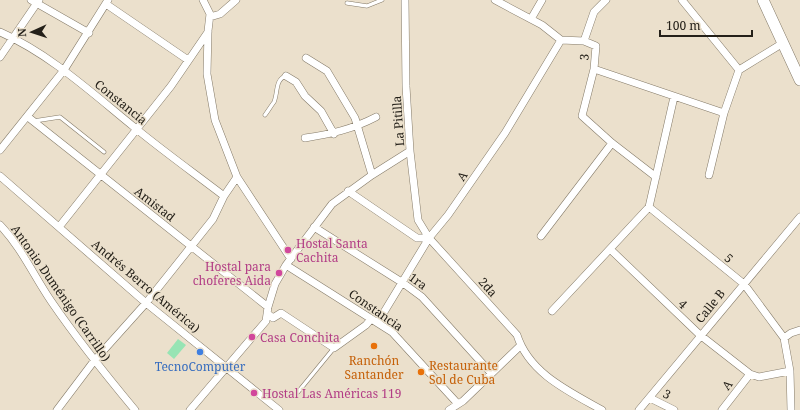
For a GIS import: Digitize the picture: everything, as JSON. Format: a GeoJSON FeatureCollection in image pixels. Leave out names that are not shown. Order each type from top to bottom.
{"type":"FeatureCollection","features":[{"type":"Feature","properties":{"kind":"main road"},"geometry":{"type":"LineString","coordinates":[[763,0],[800,80]]}},
{"type":"Feature","properties":{"kind":"street"},"geometry":{"type":"LineString","coordinates":[[203,0],[210,14],[207,74],[213,112],[223,145],[237,177],[288,262]]}},
{"type":"Feature","properties":{"kind":"street"},"geometry":{"type":"LineString","coordinates":[[210,17],[220,14],[236,0]]}},
{"type":"Feature","properties":{"kind":"street","name":"La Pitilla"},"geometry":{"type":"LineString","coordinates":[[405,0],[406,86],[410,151],[418,220],[429,238]]}},
{"type":"Feature","properties":{"kind":"street"},"geometry":{"type":"LineString","coordinates":[[495,0],[531,18],[561,40]]}},
{"type":"Feature","properties":{"kind":"street"},"geometry":{"type":"LineString","coordinates":[[531,18],[542,0]]}},
{"type":"Feature","properties":{"kind":"street"},"geometry":{"type":"LineString","coordinates":[[584,41],[594,12],[606,0]]}},
{"type":"Feature","properties":{"kind":"street"},"geometry":{"type":"LineString","coordinates":[[682,0],[739,70]]}},
{"type":"Feature","properties":{"kind":"street"},"geometry":{"type":"LineString","coordinates":[[0,56],[36,1],[88,33]]}},
{"type":"Feature","properties":{"kind":"street"},"geometry":{"type":"LineString","coordinates":[[0,150],[30,119],[64,70],[107,2],[188,60]]}},
{"type":"Feature","properties":{"kind":"street","name":"Constancia"},"geometry":{"type":"LineString","coordinates":[[0,32],[12,37],[64,70],[137,130],[224,196]]}},
{"type":"Feature","properties":{"kind":"street"},"geometry":{"type":"LineString","coordinates":[[59,227],[137,130],[208,32]]}},
{"type":"Feature","properties":{"kind":"street","name":"3"},"geometry":{"type":"LineString","coordinates":[[561,40],[584,41],[596,46],[594,70],[724,113]]}},
{"type":"Feature","properties":{"kind":"street","name":"A"},"geometry":{"type":"LineString","coordinates":[[334,348],[374,321],[403,283],[429,238],[448,215],[505,133],[561,40]]}},
{"type":"Feature","properties":{"kind":"street"},"geometry":{"type":"LineString","coordinates":[[709,175],[724,113],[739,70],[783,43]]}},
{"type":"Feature","properties":{"kind":"street"},"geometry":{"type":"LineString","coordinates":[[306,58],[328,70],[355,118],[372,175]]}},
{"type":"Feature","properties":{"kind":"street"},"geometry":{"type":"LineString","coordinates":[[594,70],[582,116],[612,143],[656,177]]}},
{"type":"Feature","properties":{"kind":"street"},"geometry":{"type":"LineString","coordinates":[[286,76],[296,82],[306,96],[321,111],[334,134]]}},
{"type":"Feature","properties":{"kind":"street"},"geometry":{"type":"LineString","coordinates":[[552,311],[649,207],[674,97]]}},
{"type":"Feature","properties":{"kind":"street"},"geometry":{"type":"LineString","coordinates":[[305,138],[334,134],[358,126],[376,117]]}},
{"type":"Feature","properties":{"kind":"street","name":"Amistad"},"geometry":{"type":"LineString","coordinates":[[30,119],[191,246],[268,311]]}},
{"type":"Feature","properties":{"kind":"street"},"geometry":{"type":"LineString","coordinates":[[541,236],[612,143]]}},
{"type":"Feature","properties":{"kind":"street"},"geometry":{"type":"LineString","coordinates":[[190,410],[266,321],[275,284],[288,262],[332,204],[348,191],[410,151]]}},
{"type":"Feature","properties":{"kind":"street","name":"Andrés Berro (América)"},"geometry":{"type":"LineString","coordinates":[[0,176],[146,303],[279,410]]}},
{"type":"Feature","properties":{"kind":"street"},"geometry":{"type":"LineString","coordinates":[[57,410],[94,361],[146,303],[213,219],[224,196],[237,177]]}},
{"type":"Feature","properties":{"kind":"street"},"geometry":{"type":"LineString","coordinates":[[348,191],[416,238],[429,238]]}},
{"type":"Feature","properties":{"kind":"street","name":"5"},"geometry":{"type":"LineString","coordinates":[[649,207],[744,284],[784,338]]}},
{"type":"Feature","properties":{"kind":"street","name":"Calle B"},"geometry":{"type":"LineString","coordinates":[[639,410],[737,290],[744,284],[800,217]]}},
{"type":"Feature","properties":{"kind":"street","name":"Antonio Duménigo (Carrillo)"},"geometry":{"type":"LineString","coordinates":[[0,225],[14,242],[38,282],[94,361],[135,410]]}},
{"type":"Feature","properties":{"kind":"street","name":"1ra"},"geometry":{"type":"LineString","coordinates":[[314,227],[403,283],[434,309],[491,373]]}},
{"type":"Feature","properties":{"kind":"street","name":"2da"},"geometry":{"type":"LineString","coordinates":[[429,238],[516,335],[520,346],[536,368],[559,385],[602,410]]}},
{"type":"Feature","properties":{"kind":"street","name":"4"},"geometry":{"type":"LineString","coordinates":[[610,250],[700,335],[750,374]]}},
{"type":"Feature","properties":{"kind":"street","name":"Constancia"},"geometry":{"type":"LineString","coordinates":[[288,262],[374,321],[404,344],[458,404]]}},
{"type":"Feature","properties":{"kind":"street"},"geometry":{"type":"LineString","coordinates":[[268,311],[273,318],[281,313],[334,348]]}},
{"type":"Feature","properties":{"kind":"street"},"geometry":{"type":"LineString","coordinates":[[791,410],[790,371],[784,338],[791,333],[800,330]]}},
{"type":"Feature","properties":{"kind":"street"},"geometry":{"type":"LineString","coordinates":[[449,410],[458,404],[520,346]]}},
{"type":"Feature","properties":{"kind":"street"},"geometry":{"type":"LineString","coordinates":[[750,374],[759,377],[790,371]]}},
{"type":"Feature","properties":{"kind":"street","name":"A"},"geometry":{"type":"LineString","coordinates":[[722,410],[750,374]]}},
{"type":"Feature","properties":{"kind":"street","name":"3"},"geometry":{"type":"LineString","coordinates":[[650,398],[674,410]]}},
{"type":"Feature","properties":{"kind":"lane"},"geometry":{"type":"LineString","coordinates":[[346,3],[367,6],[382,0]]}},
{"type":"Feature","properties":{"kind":"lane"},"geometry":{"type":"LineString","coordinates":[[265,115],[275,100],[279,82],[286,76]]}},
{"type":"Feature","properties":{"kind":"lane"},"geometry":{"type":"LineString","coordinates":[[30,119],[60,117],[104,152]]}},
{"type":"Feature","properties":{"kind":"lane"},"geometry":{"type":"LineString","coordinates":[[298,392],[334,348]]}},
{"type":"Feature","properties":{"kind":"green space"},"geometry":{"type":"Polygon","coordinates":[[[178,339],[186,345],[174,359],[167,353],[178,339]]]}},
{"type":"Feature","properties":{"kind":"place","name":"Hostal Santa Cachita"},"geometry":{"type":"Point","coordinates":[288,250]}},
{"type":"Feature","properties":{"kind":"place","name":"Hostal para choferes Aida"},"geometry":{"type":"Point","coordinates":[279,273]}},
{"type":"Feature","properties":{"kind":"place","name":"Casa Conchita"},"geometry":{"type":"Point","coordinates":[252,337]}},
{"type":"Feature","properties":{"kind":"place","name":"Ranchón Santander"},"geometry":{"type":"Point","coordinates":[374,346]}},
{"type":"Feature","properties":{"kind":"place","name":"TecnoComputer"},"geometry":{"type":"Point","coordinates":[200,352]}},
{"type":"Feature","properties":{"kind":"place","name":"Restaurante Sol de Cuba"},"geometry":{"type":"Point","coordinates":[421,372]}},
{"type":"Feature","properties":{"kind":"place","name":"Hostal Las Américas 119"},"geometry":{"type":"Point","coordinates":[254,393]}}]}
